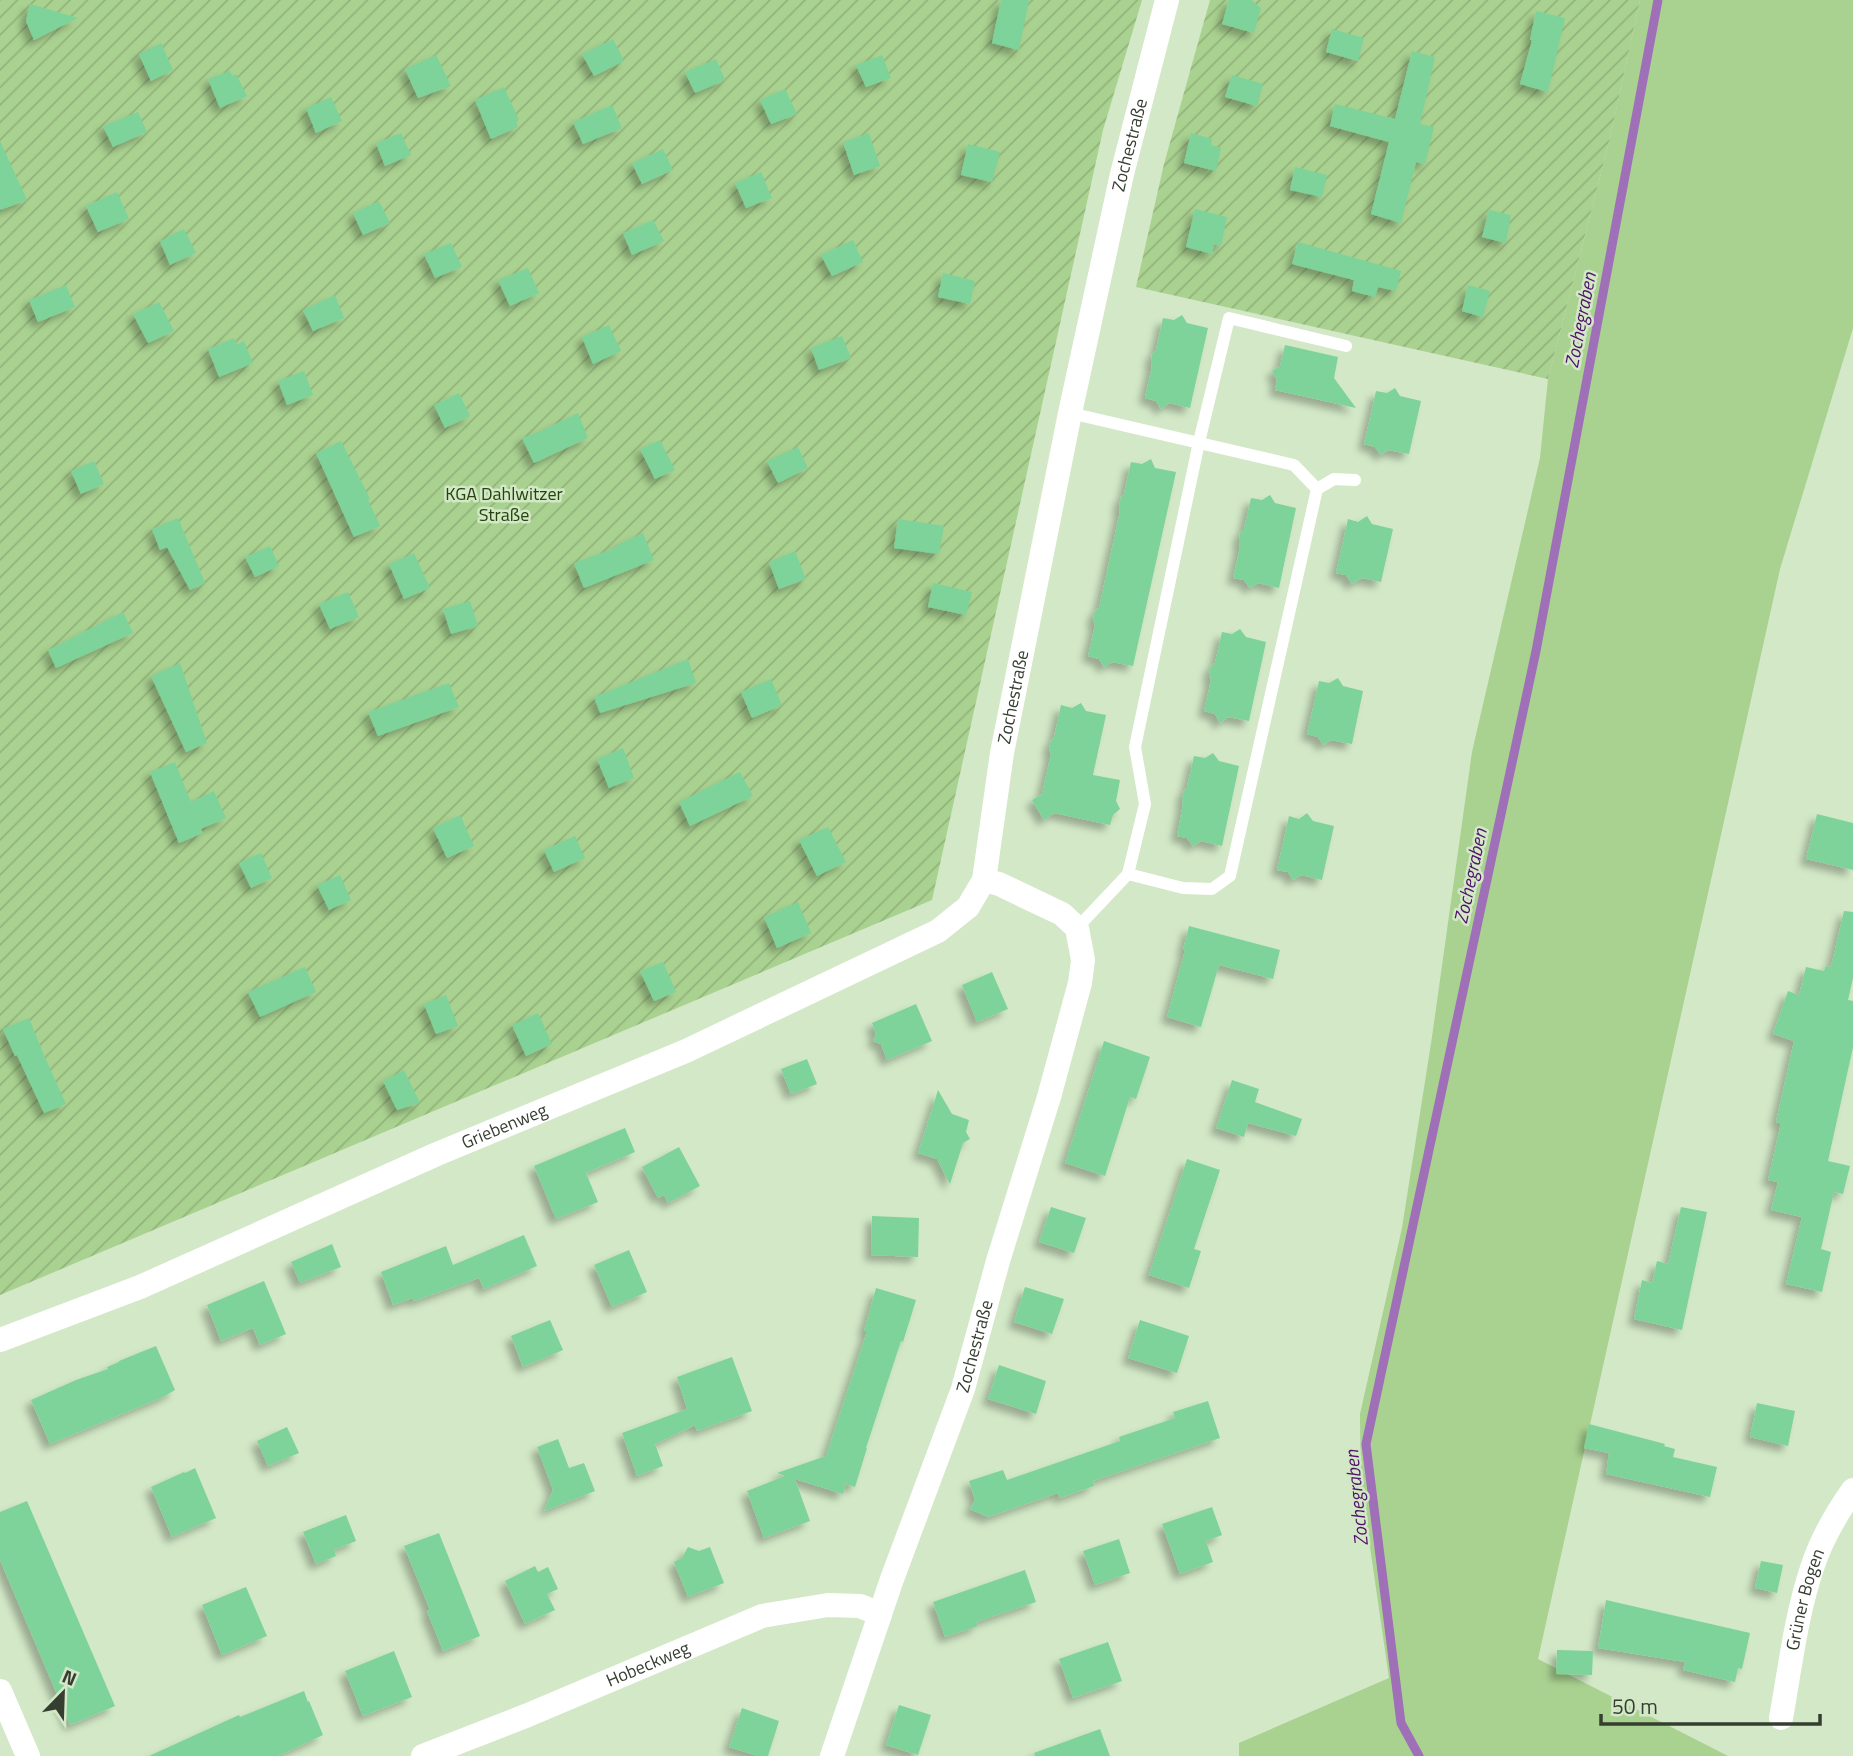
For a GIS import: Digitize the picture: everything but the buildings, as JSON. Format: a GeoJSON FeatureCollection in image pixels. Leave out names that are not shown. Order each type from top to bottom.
{"type":"FeatureCollection","features":[{"type":"Feature","properties":{"kind":"street","name":"Zochestraße"},"geometry":{"type":"LineString","coordinates":[[984,880],[1002,753],[1070,413],[1122,174],[1167,0]]}},
{"type":"Feature","properties":{"kind":"street"},"geometry":{"type":"LineString","coordinates":[[984,880],[999,884],[1062,914],[1077,928]]}},
{"type":"Feature","properties":{"kind":"street","name":"Griebenweg"},"geometry":{"type":"LineString","coordinates":[[0,1340],[140,1287],[438,1154],[686,1051],[938,931],[968,907],[984,880]]}},
{"type":"Feature","properties":{"kind":"street","name":"Zochestraße"},"geometry":{"type":"LineString","coordinates":[[832,1756],[880,1614],[962,1389],[1049,1097],[1080,983],[1083,960],[1077,928]]}},
{"type":"Feature","properties":{"kind":"street","name":"Grüner Bogen"},"geometry":{"type":"LineString","coordinates":[[1781,1718],[1802,1604],[1813,1566],[1825,1536],[1853,1490]]}},
{"type":"Feature","properties":{"kind":"street","name":"Hobeckweg"},"geometry":{"type":"LineString","coordinates":[[423,1756],[528,1715],[762,1616],[828,1605],[860,1606],[880,1614]]}},
{"type":"Feature","properties":{"kind":"street"},"geometry":{"type":"LineString","coordinates":[[0,1691],[28,1756]]}},
{"type":"Feature","properties":{"kind":"lane"},"geometry":{"type":"LineString","coordinates":[[1077,928],[1128,874],[1145,804],[1135,747],[1199,442],[1229,318],[1346,346]]}},
{"type":"Feature","properties":{"kind":"lane"},"geometry":{"type":"LineString","coordinates":[[1070,413],[1294,465],[1317,489]]}},
{"type":"Feature","properties":{"kind":"lane"},"geometry":{"type":"LineString","coordinates":[[1128,874],[1183,888],[1212,889],[1230,876],[1317,489],[1334,479],[1355,480]]}},
{"type":"Feature","properties":{"kind":"green space","name":"KGA Dahlwitzer Straße"},"geometry":{"type":"Polygon","coordinates":[[[0,0],[1142,0],[1103,130],[932,900],[0,1295],[0,0]]]}},
{"type":"Feature","properties":{"kind":"green space"},"geometry":{"type":"Polygon","coordinates":[[[1210,0],[1640,0],[1610,138],[1548,379],[1136,287],[1164,164],[1210,0]]]}},
{"type":"Feature","properties":{"kind":"green space"},"geometry":{"type":"Polygon","coordinates":[[[1640,0],[1853,0],[1853,328],[1780,569],[1538,1659],[1728,1756],[1239,1756],[1239,1743],[1389,1678],[1361,1503],[1360,1414],[1402,1228],[1472,752],[1540,458],[1548,379],[1610,138],[1640,0]]]}},
{"type":"Feature","properties":{"kind":"waterway","name":"Zochegraben"},"geometry":{"type":"LineString","coordinates":[[1419,1756],[1401,1723],[1366,1444],[1536,651],[1658,0]]}}]}
